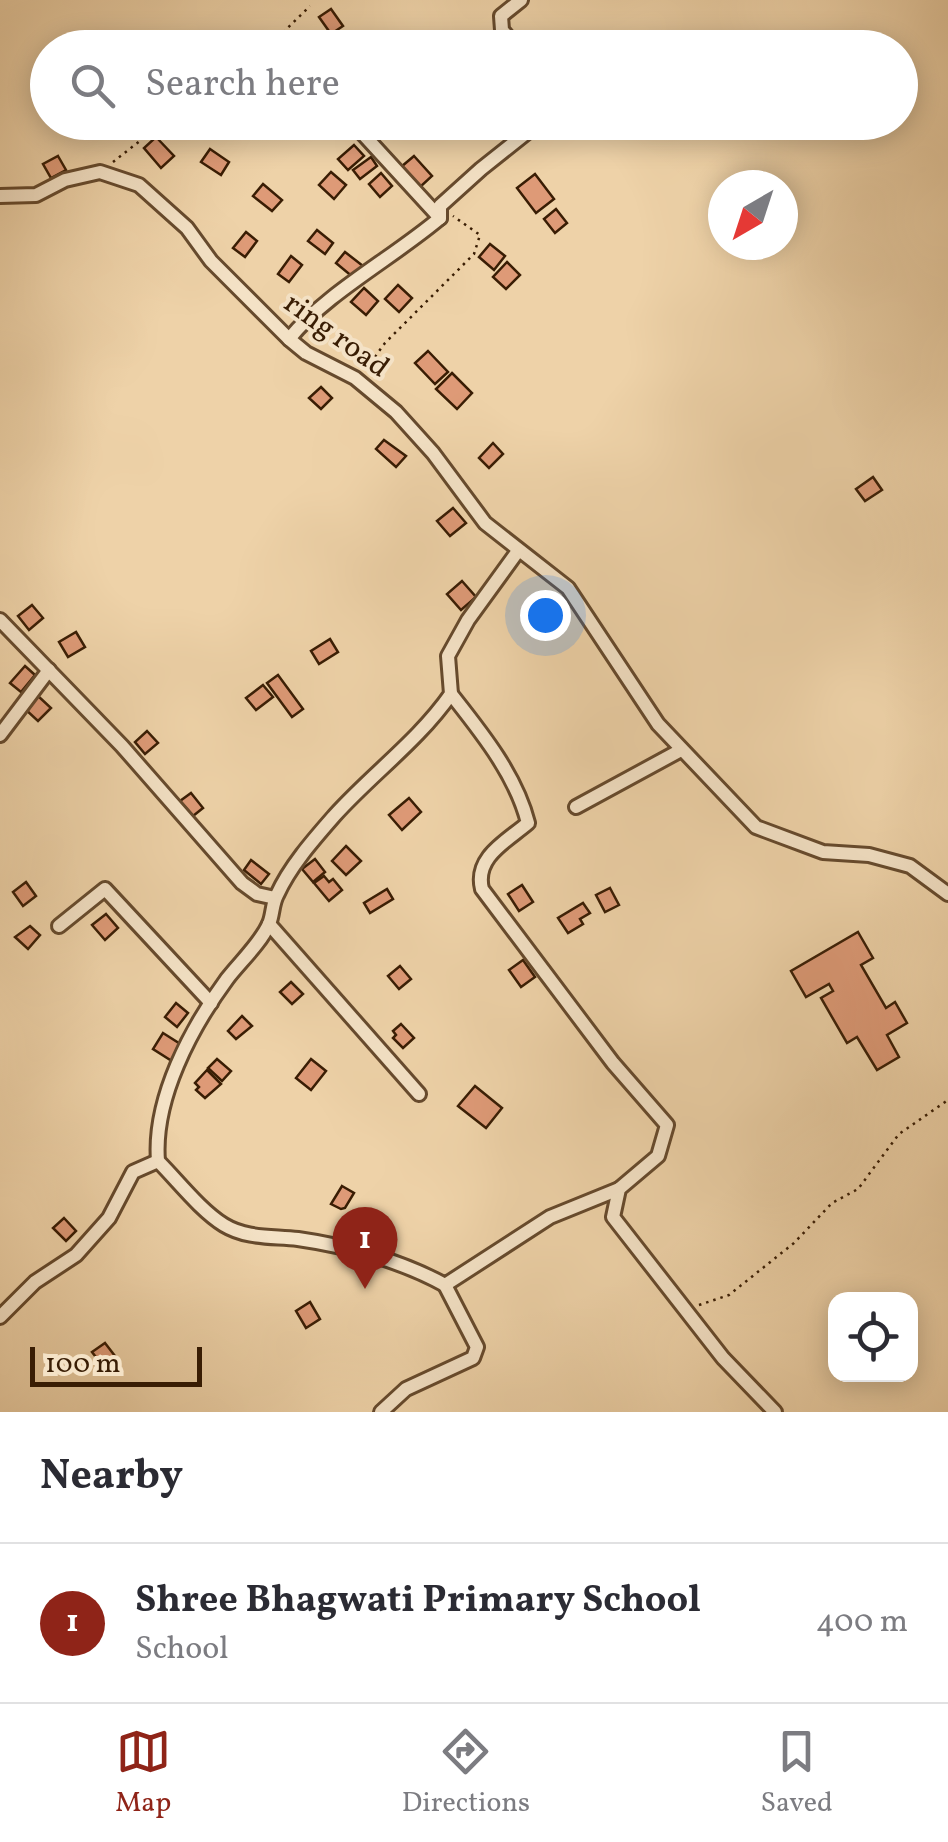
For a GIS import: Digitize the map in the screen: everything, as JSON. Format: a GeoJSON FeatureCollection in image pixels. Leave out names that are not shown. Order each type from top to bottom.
{"type":"FeatureCollection","features":[{"type":"Feature","properties":{"kind":"street"},"geometry":{"type":"LineString","coordinates":[[502,30],[501,16],[521,0]]}},
{"type":"Feature","properties":{"kind":"street"},"geometry":{"type":"LineString","coordinates":[[370,140],[440,212]]}},
{"type":"Feature","properties":{"kind":"street"},"geometry":{"type":"LineString","coordinates":[[289,339],[308,315],[398,253],[480,168],[517,140]]}},
{"type":"Feature","properties":{"kind":"street"},"geometry":{"type":"LineString","coordinates":[[0,196],[36,195],[65,180],[100,172]]}},
{"type":"Feature","properties":{"kind":"street","name":"ring road"},"geometry":{"type":"LineString","coordinates":[[100,172],[139,185],[186,228],[211,261],[289,339],[356,378],[396,412],[486,523],[568,588],[658,724],[756,827],[823,852],[870,855],[910,866],[948,894]]}},
{"type":"Feature","properties":{"kind":"street"},"geometry":{"type":"LineString","coordinates":[[444,1285],[550,1217],[619,1188],[658,1156],[667,1124],[613,1063],[482,889],[479,877],[483,862],[528,822],[523,801],[480,731],[451,694],[448,656],[468,620],[518,551]]}},
{"type":"Feature","properties":{"kind":"street"},"geometry":{"type":"LineString","coordinates":[[0,620],[122,746],[242,883],[257,894],[275,898]]}},
{"type":"Feature","properties":{"kind":"street"},"geometry":{"type":"LineString","coordinates":[[0,735],[49,670]]}},
{"type":"Feature","properties":{"kind":"street"},"geometry":{"type":"LineString","coordinates":[[380,1412],[406,1389],[473,1358],[477,1346],[444,1285],[418,1270],[358,1252],[302,1240],[243,1234],[221,1224],[158,1161],[156,1138],[170,1088],[191,1038],[269,924],[275,898],[290,871],[370,779],[432,720],[451,694]]}},
{"type":"Feature","properties":{"kind":"street"},"geometry":{"type":"LineString","coordinates":[[576,807],[681,750]]}},
{"type":"Feature","properties":{"kind":"street"},"geometry":{"type":"LineString","coordinates":[[58,926],[105,889],[212,1004]]}},
{"type":"Feature","properties":{"kind":"street"},"geometry":{"type":"LineString","coordinates":[[269,924],[419,1094]]}},
{"type":"Feature","properties":{"kind":"street"},"geometry":{"type":"LineString","coordinates":[[0,1317],[36,1282],[76,1254],[109,1218],[133,1172],[158,1161]]}},
{"type":"Feature","properties":{"kind":"street"},"geometry":{"type":"LineString","coordinates":[[619,1188],[613,1217],[722,1358],[775,1412]]}},
{"type":"Feature","properties":{"kind":"path"},"geometry":{"type":"LineString","coordinates":[[285,30],[310,6]]}},
{"type":"Feature","properties":{"kind":"path"},"geometry":{"type":"LineString","coordinates":[[100,172],[141,140]]}},
{"type":"Feature","properties":{"kind":"path"},"geometry":{"type":"LineString","coordinates":[[356,378],[474,254],[480,234],[440,212]]}},
{"type":"Feature","properties":{"kind":"path"},"geometry":{"type":"LineString","coordinates":[[685,1310],[729,1295],[794,1243],[832,1203],[858,1190],[898,1134],[948,1100]]}},
{"type":"Feature","properties":{"kind":"building"},"geometry":{"type":"Polygon","coordinates":[[[331,9],[343,26],[328,30],[319,17],[331,9]]]}},
{"type":"Feature","properties":{"kind":"building"},"geometry":{"type":"Polygon","coordinates":[[[159,140],[174,156],[161,168],[144,148],[159,140]]]}},
{"type":"Feature","properties":{"kind":"building"},"geometry":{"type":"Polygon","coordinates":[[[354,145],[364,156],[348,170],[338,159],[354,145]]]}},
{"type":"Feature","properties":{"kind":"building"},"geometry":{"type":"Polygon","coordinates":[[[210,149],[229,162],[221,175],[201,162],[210,149]]]}},
{"type":"Feature","properties":{"kind":"building"},"geometry":{"type":"Polygon","coordinates":[[[58,156],[66,170],[51,178],[43,164],[58,156]]]}},
{"type":"Feature","properties":{"kind":"building"},"geometry":{"type":"Polygon","coordinates":[[[414,156],[432,176],[419,188],[401,167],[414,156]]]}},
{"type":"Feature","properties":{"kind":"building"},"geometry":{"type":"Polygon","coordinates":[[[371,157],[377,166],[360,179],[353,170],[371,157]]]}},
{"type":"Feature","properties":{"kind":"building"},"geometry":{"type":"Polygon","coordinates":[[[331,172],[346,185],[334,199],[319,185],[331,172]]]}},
{"type":"Feature","properties":{"kind":"building"},"geometry":{"type":"Polygon","coordinates":[[[381,173],[392,186],[380,197],[369,184],[381,173]]]}},
{"type":"Feature","properties":{"kind":"building"},"geometry":{"type":"Polygon","coordinates":[[[535,174],[554,199],[536,213],[517,188],[535,174]]]}},
{"type":"Feature","properties":{"kind":"building"},"geometry":{"type":"Polygon","coordinates":[[[263,184],[282,200],[272,211],[253,196],[263,184]]]}},
{"type":"Feature","properties":{"kind":"building"},"geometry":{"type":"Polygon","coordinates":[[[556,209],[567,223],[555,233],[544,219],[556,209]]]}},
{"type":"Feature","properties":{"kind":"building"},"geometry":{"type":"Polygon","coordinates":[[[317,230],[333,243],[325,254],[308,241],[317,230]]]}},
{"type":"Feature","properties":{"kind":"building"},"geometry":{"type":"Polygon","coordinates":[[[246,232],[257,241],[245,257],[233,248],[246,232]]]}},
{"type":"Feature","properties":{"kind":"building"},"geometry":{"type":"Polygon","coordinates":[[[490,244],[505,256],[494,270],[479,257],[490,244]]]}},
{"type":"Feature","properties":{"kind":"building"},"geometry":{"type":"Polygon","coordinates":[[[345,252],[363,266],[354,278],[336,263],[345,252]]]}},
{"type":"Feature","properties":{"kind":"building"},"geometry":{"type":"Polygon","coordinates":[[[291,256],[302,265],[289,282],[278,274],[291,256]]]}},
{"type":"Feature","properties":{"kind":"building"},"geometry":{"type":"Polygon","coordinates":[[[507,262],[520,275],[506,289],[493,277],[507,262]]]}},
{"type":"Feature","properties":{"kind":"building"},"geometry":{"type":"Polygon","coordinates":[[[398,285],[412,298],[399,312],[385,299],[398,285]]]}},
{"type":"Feature","properties":{"kind":"building"},"geometry":{"type":"Polygon","coordinates":[[[364,288],[378,301],[366,315],[351,302],[364,288]]]}},
{"type":"Feature","properties":{"kind":"building"},"geometry":{"type":"Polygon","coordinates":[[[428,351],[448,372],[435,384],[415,363],[428,351]]]}},
{"type":"Feature","properties":{"kind":"building"},"geometry":{"type":"Polygon","coordinates":[[[452,373],[472,393],[457,409],[436,389],[452,373]]]}},
{"type":"Feature","properties":{"kind":"building"},"geometry":{"type":"Polygon","coordinates":[[[321,387],[332,398],[321,409],[309,398],[321,387]]]}},
{"type":"Feature","properties":{"kind":"building"},"geometry":{"type":"Polygon","coordinates":[[[384,440],[406,456],[396,467],[376,449],[384,440]]]}},
{"type":"Feature","properties":{"kind":"building"},"geometry":{"type":"Polygon","coordinates":[[[493,443],[503,454],[489,468],[479,458],[493,443]]]}},
{"type":"Feature","properties":{"kind":"building"},"geometry":{"type":"Polygon","coordinates":[[[873,477],[882,490],[865,501],[856,489],[873,477]]]}},
{"type":"Feature","properties":{"kind":"building"},"geometry":{"type":"Polygon","coordinates":[[[453,508],[466,523],[450,536],[437,521],[453,508]]]}},
{"type":"Feature","properties":{"kind":"building"},"geometry":{"type":"Polygon","coordinates":[[[462,581],[476,597],[461,610],[447,594],[462,581]]]}},
{"type":"Feature","properties":{"kind":"building"},"geometry":{"type":"Polygon","coordinates":[[[32,605],[43,618],[29,630],[18,616],[32,605]]]}},
{"type":"Feature","properties":{"kind":"building"},"geometry":{"type":"Polygon","coordinates":[[[76,632],[85,647],[68,657],[59,642],[76,632]]]}},
{"type":"Feature","properties":{"kind":"building"},"geometry":{"type":"Polygon","coordinates":[[[330,639],[338,652],[319,664],[311,651],[330,639]]]}},
{"type":"Feature","properties":{"kind":"building"},"geometry":{"type":"Polygon","coordinates":[[[25,666],[35,675],[21,692],[10,683],[25,666]]]}},
{"type":"Feature","properties":{"kind":"building"},"geometry":{"type":"Polygon","coordinates":[[[278,675],[303,709],[292,717],[267,683],[278,675]]]}},
{"type":"Feature","properties":{"kind":"building"},"geometry":{"type":"Polygon","coordinates":[[[263,685],[273,697],[256,710],[246,698],[263,685]]]}},
{"type":"Feature","properties":{"kind":"building"},"geometry":{"type":"Polygon","coordinates":[[[38,696],[51,708],[38,721],[25,709],[38,696]]]}},
{"type":"Feature","properties":{"kind":"building"},"geometry":{"type":"Polygon","coordinates":[[[147,731],[158,743],[145,754],[135,742],[147,731]]]}},
{"type":"Feature","properties":{"kind":"building"},"geometry":{"type":"Polygon","coordinates":[[[191,793],[203,808],[193,816],[180,801],[191,793]]]}},
{"type":"Feature","properties":{"kind":"building"},"geometry":{"type":"Polygon","coordinates":[[[409,798],[421,812],[402,830],[389,815],[409,798]]]}},
{"type":"Feature","properties":{"kind":"building"},"geometry":{"type":"Polygon","coordinates":[[[346,846],[361,861],[346,875],[332,861],[346,846]]]}},
{"type":"Feature","properties":{"kind":"building"},"geometry":{"type":"Polygon","coordinates":[[[315,859],[325,872],[313,882],[302,869],[315,859]]]}},
{"type":"Feature","properties":{"kind":"building"},"geometry":{"type":"Polygon","coordinates":[[[251,860],[269,874],[261,884],[244,870],[251,860]]]}},
{"type":"Feature","properties":{"kind":"building"},"geometry":{"type":"Polygon","coordinates":[[[324,876],[329,882],[333,879],[342,890],[329,901],[314,883],[324,876]]]}},
{"type":"Feature","properties":{"kind":"building"},"geometry":{"type":"Polygon","coordinates":[[[26,882],[36,896],[23,906],[13,892],[26,882]]]}},
{"type":"Feature","properties":{"kind":"building"},"geometry":{"type":"Polygon","coordinates":[[[522,885],[533,902],[519,911],[508,894],[522,885]]]}},
{"type":"Feature","properties":{"kind":"building"},"geometry":{"type":"Polygon","coordinates":[[[610,888],[619,905],[605,912],[596,895],[610,888]]]}},
{"type":"Feature","properties":{"kind":"building"},"geometry":{"type":"Polygon","coordinates":[[[387,889],[393,899],[370,913],[364,903],[387,889]]]}},
{"type":"Feature","properties":{"kind":"building"},"geometry":{"type":"Polygon","coordinates":[[[583,903],[590,913],[580,919],[583,924],[568,933],[558,918],[583,903]]]}},
{"type":"Feature","properties":{"kind":"building"},"geometry":{"type":"Polygon","coordinates":[[[106,914],[118,928],[105,940],[92,925],[106,914]]]}},
{"type":"Feature","properties":{"kind":"building"},"geometry":{"type":"Polygon","coordinates":[[[30,926],[40,935],[28,949],[15,937],[30,926]]]}},
{"type":"Feature","properties":{"kind":"building"},"geometry":{"type":"Polygon","coordinates":[[[858,932],[873,958],[861,965],[886,1008],[895,1002],[907,1023],[887,1035],[899,1057],[877,1070],[857,1037],[847,1043],[821,998],[833,991],[829,984],[806,997],[791,971],[858,932]]]}},
{"type":"Feature","properties":{"kind":"building"},"geometry":{"type":"Polygon","coordinates":[[[523,960],[535,977],[521,987],[509,970],[523,960]]]}},
{"type":"Feature","properties":{"kind":"building"},"geometry":{"type":"Polygon","coordinates":[[[400,966],[411,979],[399,989],[388,976],[400,966]]]}},
{"type":"Feature","properties":{"kind":"building"},"geometry":{"type":"Polygon","coordinates":[[[291,982],[303,994],[292,1004],[280,992],[291,982]]]}},
{"type":"Feature","properties":{"kind":"building"},"geometry":{"type":"Polygon","coordinates":[[[176,1003],[188,1013],[177,1027],[165,1017],[176,1003]]]}},
{"type":"Feature","properties":{"kind":"building"},"geometry":{"type":"Polygon","coordinates":[[[242,1016],[252,1026],[236,1039],[228,1031],[242,1016]]]}},
{"type":"Feature","properties":{"kind":"building"},"geometry":{"type":"Polygon","coordinates":[[[401,1024],[414,1038],[403,1048],[393,1038],[393,1031],[401,1024]]]}},
{"type":"Feature","properties":{"kind":"building"},"geometry":{"type":"Polygon","coordinates":[[[163,1033],[185,1047],[175,1063],[153,1049],[163,1033]]]}},
{"type":"Feature","properties":{"kind":"building"},"geometry":{"type":"Polygon","coordinates":[[[217,1059],[231,1071],[222,1081],[208,1068],[217,1059]]]}},
{"type":"Feature","properties":{"kind":"building"},"geometry":{"type":"Polygon","coordinates":[[[311,1059],[326,1071],[311,1090],[296,1078],[311,1059]]]}},
{"type":"Feature","properties":{"kind":"building"},"geometry":{"type":"Polygon","coordinates":[[[207,1070],[221,1084],[205,1098],[196,1090],[199,1087],[195,1083],[207,1070]]]}},
{"type":"Feature","properties":{"kind":"building"},"geometry":{"type":"Polygon","coordinates":[[[475,1086],[502,1108],[486,1128],[458,1106],[475,1086]]]}},
{"type":"Feature","properties":{"kind":"building"},"geometry":{"type":"Polygon","coordinates":[[[342,1186],[354,1193],[341,1209],[331,1204],[342,1186]]]}},
{"type":"Feature","properties":{"kind":"building"},"geometry":{"type":"Polygon","coordinates":[[[64,1218],[76,1231],[66,1241],[53,1228],[64,1218]]]}},
{"type":"Feature","properties":{"kind":"building"},"geometry":{"type":"Polygon","coordinates":[[[310,1302],[320,1319],[306,1328],[296,1311],[310,1302]]]}},
{"type":"Feature","properties":{"kind":"building"},"geometry":{"type":"Polygon","coordinates":[[[105,1343],[115,1356],[102,1365],[92,1352],[105,1343]]]}},
{"type":"Feature","properties":{"kind":"place","name":"Shree Bhagwati Primary School"},"geometry":{"type":"Point","coordinates":[365,1289]}}]}
